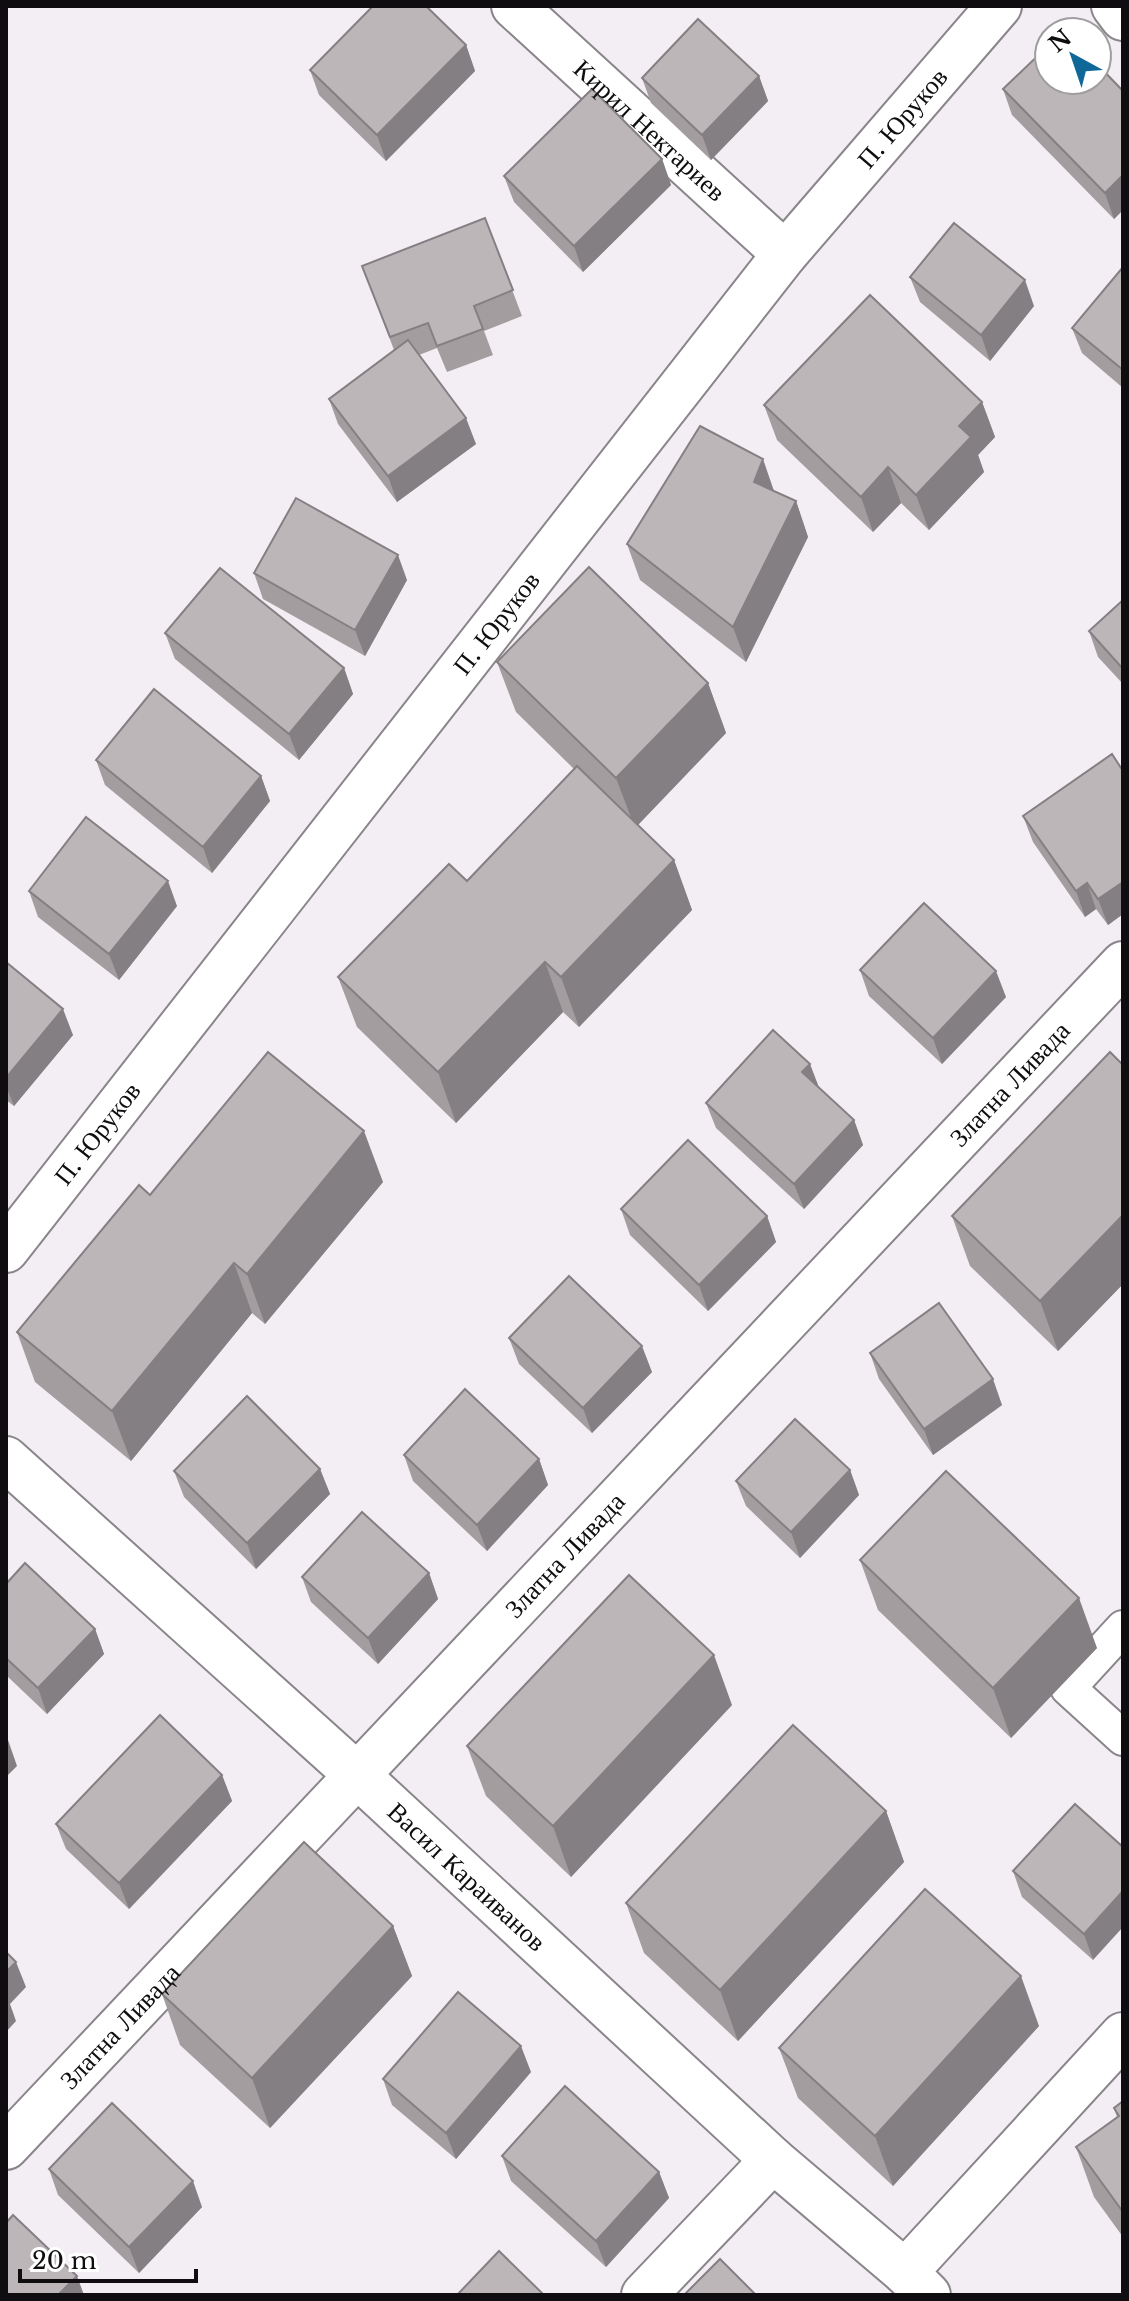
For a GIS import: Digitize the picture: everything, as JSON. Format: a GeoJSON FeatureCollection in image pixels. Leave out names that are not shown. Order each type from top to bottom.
{"type":"FeatureCollection","features":[{"type":"Feature","properties":{"kind":"street","name":"Кирил Нектариев"},"geometry":{"type":"LineString","coordinates":[[514,6],[785,254]]}},
{"type":"Feature","properties":{"kind":"street","name":"П. Юруков"},"geometry":{"type":"LineString","coordinates":[[6,1250],[785,254],[999,6]]}},
{"type":"Feature","properties":{"kind":"street"},"geometry":{"type":"LineString","coordinates":[[1114,6],[1123,18]]}},
{"type":"Feature","properties":{"kind":"street","name":"Златна Ливада"},"geometry":{"type":"LineString","coordinates":[[6,2147],[1123,964]]}},
{"type":"Feature","properties":{"kind":"street","name":"Васил Караиванов"},"geometry":{"type":"LineString","coordinates":[[6,1459],[357,1775],[773,2160],[916,2283]]}},
{"type":"Feature","properties":{"kind":"street"},"geometry":{"type":"LineString","coordinates":[[916,2283],[1123,2035]]}},
{"type":"Feature","properties":{"kind":"street"},"geometry":{"type":"LineString","coordinates":[[644,2295],[773,2160]]}},
{"type":"Feature","properties":{"kind":"lane"},"geometry":{"type":"LineString","coordinates":[[1123,1628],[1068,1688],[1123,1738]]}},
{"type":"Feature","properties":{"kind":"building"},"geometry":{"type":"Polygon","coordinates":[[[373,6],[426,6],[466,45],[377,135],[310,70],[373,6]]]}},
{"type":"Feature","properties":{"kind":"building"},"geometry":{"type":"Polygon","coordinates":[[[698,19],[759,76],[702,135],[642,78],[698,19]]]}},
{"type":"Feature","properties":{"kind":"building"},"geometry":{"type":"Polygon","coordinates":[[[1033,60],[1033,96],[1113,96],[1113,81],[1123,91],[1123,175],[1105,193],[1003,89],[1033,60]]]}},
{"type":"Feature","properties":{"kind":"building"},"geometry":{"type":"Polygon","coordinates":[[[592,89],[662,159],[574,246],[504,176],[592,89]]]}},
{"type":"Feature","properties":{"kind":"building"},"geometry":{"type":"Polygon","coordinates":[[[485,218],[513,290],[474,306],[483,329],[437,346],[428,323],[390,337],[362,266],[485,218]]]}},
{"type":"Feature","properties":{"kind":"building"},"geometry":{"type":"Polygon","coordinates":[[[954,223],[1025,280],[981,335],[910,277],[954,223]]]}},
{"type":"Feature","properties":{"kind":"building"},"geometry":{"type":"Polygon","coordinates":[[[1123,267],[1123,370],[1072,328],[1123,267]]]}},
{"type":"Feature","properties":{"kind":"building"},"geometry":{"type":"Polygon","coordinates":[[[870,295],[982,402],[959,426],[971,437],[916,495],[888,467],[861,497],[764,405],[870,295]]]}},
{"type":"Feature","properties":{"kind":"building"},"geometry":{"type":"Polygon","coordinates":[[[408,340],[466,418],[388,476],[329,399],[408,340]]]}},
{"type":"Feature","properties":{"kind":"building"},"geometry":{"type":"Polygon","coordinates":[[[700,426],[763,459],[754,482],[796,501],[733,627],[627,544],[700,426]]]}},
{"type":"Feature","properties":{"kind":"building"},"geometry":{"type":"Polygon","coordinates":[[[296,498],[398,555],[355,630],[254,573],[296,498]]]}},
{"type":"Feature","properties":{"kind":"building"},"geometry":{"type":"Polygon","coordinates":[[[589,567],[708,683],[616,778],[497,662],[589,567]]]}},
{"type":"Feature","properties":{"kind":"building"},"geometry":{"type":"Polygon","coordinates":[[[220,568],[344,668],[289,734],[165,633],[220,568]]]}},
{"type":"Feature","properties":{"kind":"building"},"geometry":{"type":"Polygon","coordinates":[[[1123,600],[1123,669],[1089,631],[1123,600]]]}},
{"type":"Feature","properties":{"kind":"building"},"geometry":{"type":"Polygon","coordinates":[[[154,689],[261,776],[203,847],[96,760],[154,689]]]}},
{"type":"Feature","properties":{"kind":"building"},"geometry":{"type":"Polygon","coordinates":[[[1112,754],[1123,771],[1123,882],[1098,899],[1087,883],[1076,891],[1023,816],[1112,754]]]}},
{"type":"Feature","properties":{"kind":"building"},"geometry":{"type":"Polygon","coordinates":[[[577,766],[674,860],[561,977],[545,962],[438,1072],[338,977],[449,864],[467,881],[577,766]]]}},
{"type":"Feature","properties":{"kind":"building"},"geometry":{"type":"Polygon","coordinates":[[[86,817],[168,881],[109,954],[29,891],[86,817]]]}},
{"type":"Feature","properties":{"kind":"building"},"geometry":{"type":"Polygon","coordinates":[[[924,903],[996,971],[933,1038],[860,970],[924,903]]]}},
{"type":"Feature","properties":{"kind":"building"},"geometry":{"type":"Polygon","coordinates":[[[6,962],[63,1009],[6,1078],[6,962]]]}},
{"type":"Feature","properties":{"kind":"building"},"geometry":{"type":"Polygon","coordinates":[[[773,1030],[810,1064],[802,1072],[854,1120],[794,1184],[706,1103],[773,1030]]]}},
{"type":"Feature","properties":{"kind":"building"},"geometry":{"type":"Polygon","coordinates":[[[268,1052],[364,1131],[247,1274],[234,1263],[112,1411],[17,1332],[139,1185],[150,1195],[268,1052]]]}},
{"type":"Feature","properties":{"kind":"building"},"geometry":{"type":"Polygon","coordinates":[[[1110,1052],[1123,1065],[1123,1215],[1040,1301],[952,1216],[1110,1052]]]}},
{"type":"Feature","properties":{"kind":"building"},"geometry":{"type":"Polygon","coordinates":[[[688,1140],[767,1216],[699,1285],[621,1209],[688,1140]]]}},
{"type":"Feature","properties":{"kind":"building"},"geometry":{"type":"Polygon","coordinates":[[[569,1276],[642,1346],[583,1408],[509,1338],[569,1276]]]}},
{"type":"Feature","properties":{"kind":"building"},"geometry":{"type":"Polygon","coordinates":[[[939,1303],[993,1379],[924,1429],[870,1353],[939,1303]]]}},
{"type":"Feature","properties":{"kind":"building"},"geometry":{"type":"Polygon","coordinates":[[[465,1389],[539,1459],[477,1525],[404,1455],[465,1389]]]}},
{"type":"Feature","properties":{"kind":"building"},"geometry":{"type":"Polygon","coordinates":[[[247,1396],[320,1469],[247,1543],[174,1471],[247,1396]]]}},
{"type":"Feature","properties":{"kind":"building"},"geometry":{"type":"Polygon","coordinates":[[[795,1419],[850,1470],[791,1532],[736,1481],[795,1419]]]}},
{"type":"Feature","properties":{"kind":"building"},"geometry":{"type":"Polygon","coordinates":[[[946,1471],[1079,1598],[993,1688],[860,1560],[946,1471]]]}},
{"type":"Feature","properties":{"kind":"building"},"geometry":{"type":"Polygon","coordinates":[[[362,1512],[429,1573],[368,1638],[302,1577],[362,1512]]]}},
{"type":"Feature","properties":{"kind":"building"},"geometry":{"type":"Polygon","coordinates":[[[25,1563],[95,1629],[38,1688],[6,1658],[6,1584],[25,1563]]]}},
{"type":"Feature","properties":{"kind":"building"},"geometry":{"type":"Polygon","coordinates":[[[629,1575],[714,1655],[553,1826],[467,1746],[629,1575]]]}},
{"type":"Feature","properties":{"kind":"building"},"geometry":{"type":"Polygon","coordinates":[[[160,1715],[222,1775],[119,1883],[56,1824],[160,1715]]]}},
{"type":"Feature","properties":{"kind":"building"},"geometry":{"type":"Polygon","coordinates":[[[793,1725],[886,1811],[720,1990],[626,1903],[793,1725]]]}},
{"type":"Feature","properties":{"kind":"building"},"geometry":{"type":"Polygon","coordinates":[[[1075,1804],[1123,1847],[1123,1891],[1084,1934],[1013,1871],[1075,1804]]]}},
{"type":"Feature","properties":{"kind":"building"},"geometry":{"type":"Polygon","coordinates":[[[304,1842],[393,1926],[252,2078],[162,1994],[304,1842]]]}},
{"type":"Feature","properties":{"kind":"building"},"geometry":{"type":"Polygon","coordinates":[[[925,1889],[1021,1976],[875,2136],[779,2048],[925,1889]]]}},
{"type":"Feature","properties":{"kind":"building"},"geometry":{"type":"Polygon","coordinates":[[[6,1952],[16,1962],[6,1972],[6,1952]]]}},
{"type":"Feature","properties":{"kind":"building"},"geometry":{"type":"Polygon","coordinates":[[[458,1992],[521,2046],[446,2133],[383,2079],[458,1992]]]}},
{"type":"Feature","properties":{"kind":"building"},"geometry":{"type":"Polygon","coordinates":[[[565,2086],[659,2172],[596,2241],[502,2156],[565,2086]]]}},
{"type":"Feature","properties":{"kind":"building"},"geometry":{"type":"Polygon","coordinates":[[[1123,2101],[1123,2212],[1076,2147],[1119,2116],[1114,2108],[1123,2101]]]}},
{"type":"Feature","properties":{"kind":"building"},"geometry":{"type":"Polygon","coordinates":[[[112,2103],[193,2181],[129,2247],[49,2169],[112,2103]]]}},
{"type":"Feature","properties":{"kind":"building"},"geometry":{"type":"Polygon","coordinates":[[[13,2215],[77,2276],[58,2295],[6,2295],[6,2223],[13,2215]]]}},
{"type":"Feature","properties":{"kind":"building"},"geometry":{"type":"Polygon","coordinates":[[[499,2251],[544,2295],[457,2295],[499,2251]]]}},
{"type":"Feature","properties":{"kind":"building"},"geometry":{"type":"Polygon","coordinates":[[[720,2259],[756,2295],[684,2295],[720,2259]]]}}]}
